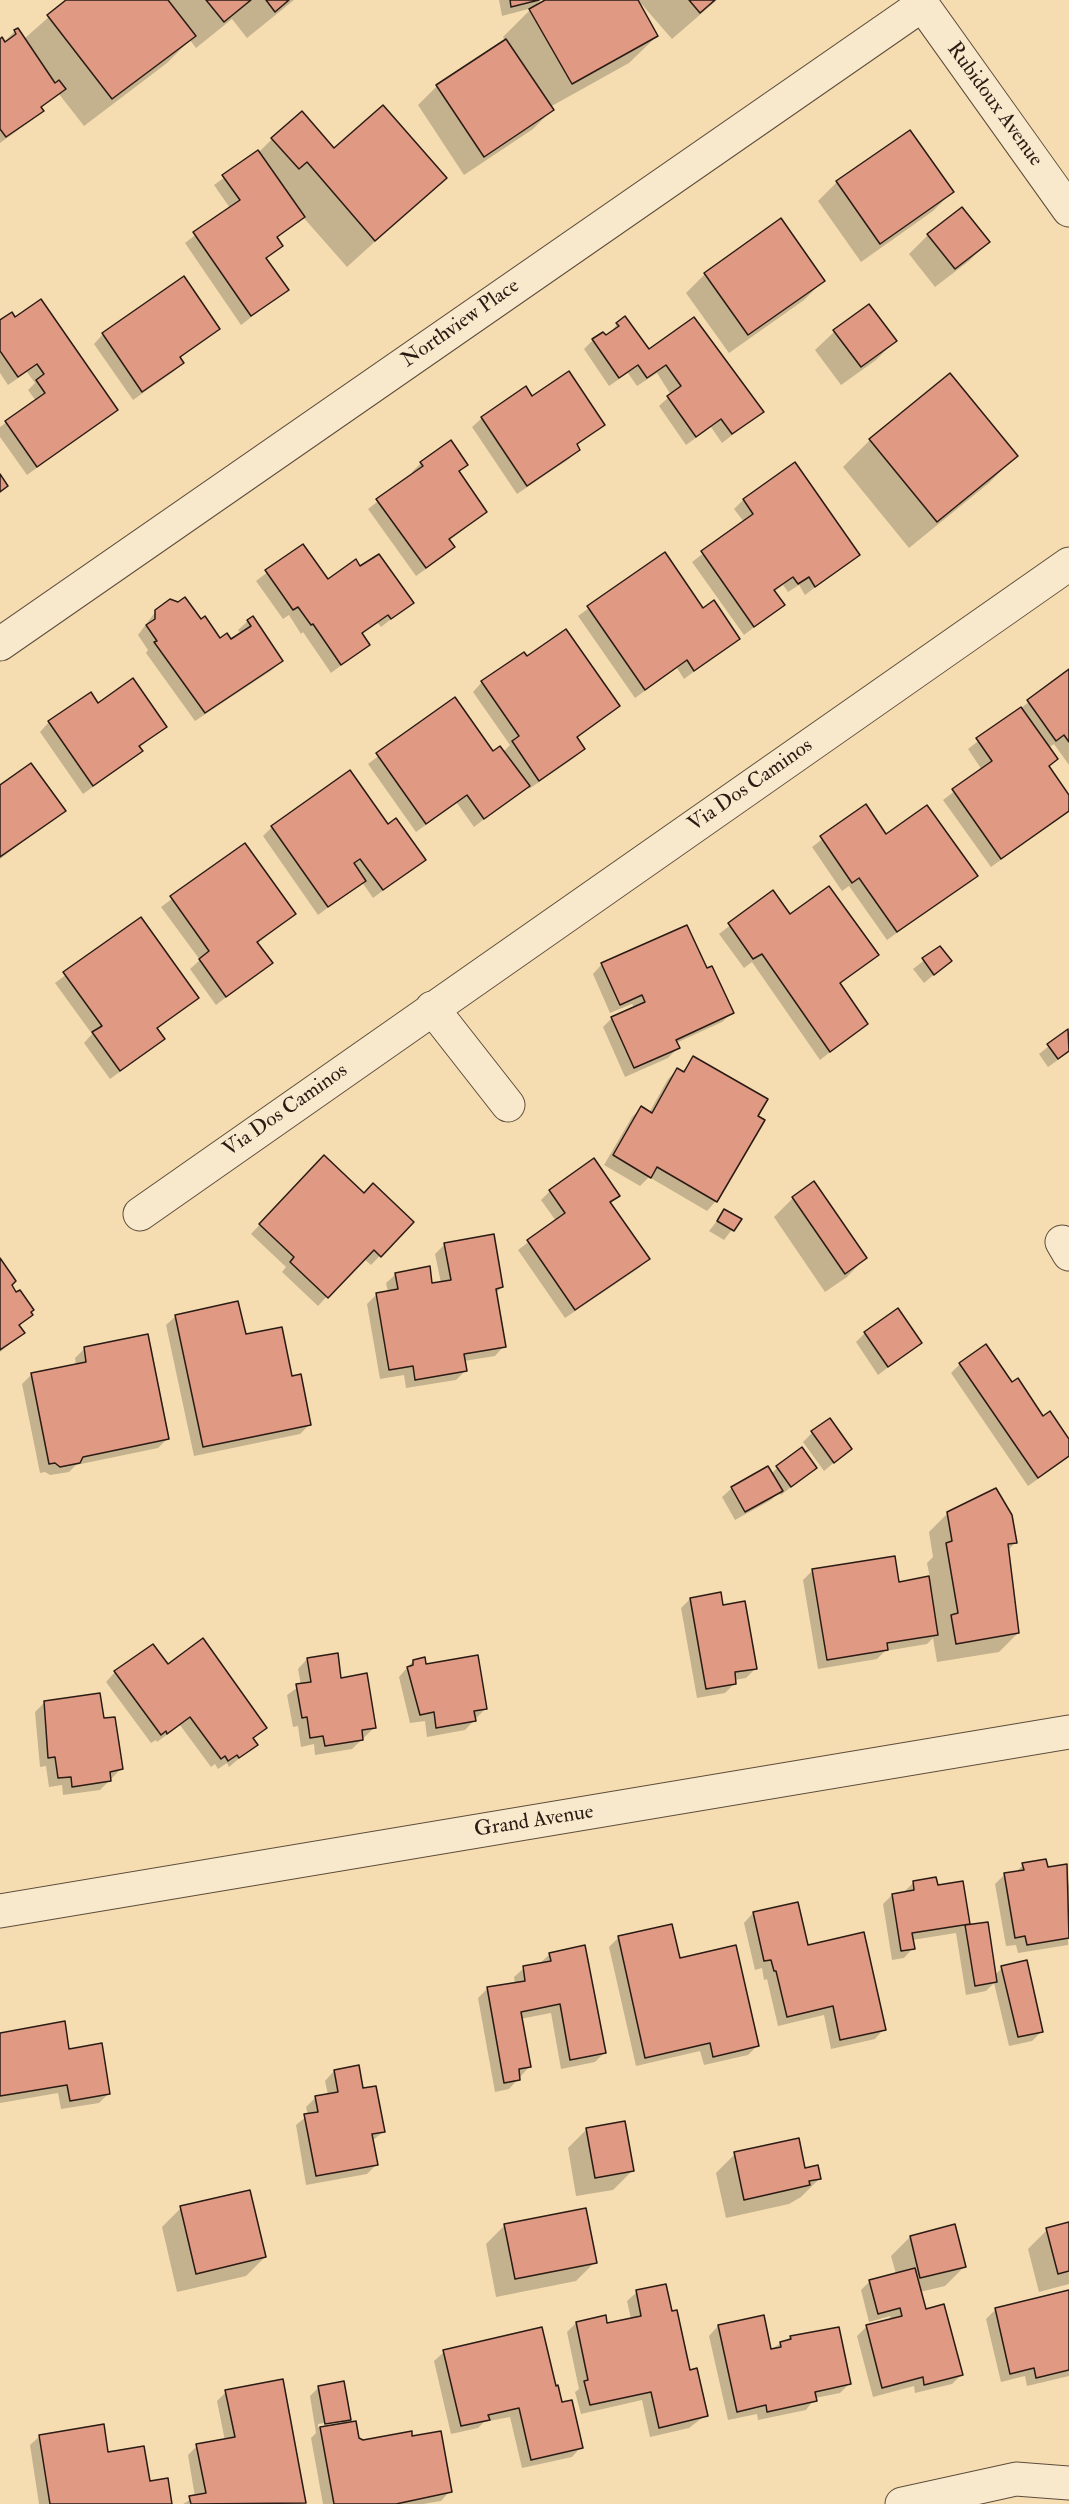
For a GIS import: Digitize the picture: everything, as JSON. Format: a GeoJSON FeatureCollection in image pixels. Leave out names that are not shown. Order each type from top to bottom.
{"type":"FeatureCollection","features":[{"type":"Feature","properties":{"kind":"street","name":"Rubidoux Avenue"},"geometry":{"type":"LineString","coordinates":[[921,2],[1069,210]]}},
{"type":"Feature","properties":{"kind":"street","name":"Northview Place"},"geometry":{"type":"LineString","coordinates":[[0,644],[921,2]]}},
{"type":"Feature","properties":{"kind":"street","name":"Via Dos Caminos"},"geometry":{"type":"LineString","coordinates":[[140,1214],[1069,564]]}},
{"type":"Feature","properties":{"kind":"street"},"geometry":{"type":"LineString","coordinates":[[432,1008],[508,1105]]}},
{"type":"Feature","properties":{"kind":"street","name":"Grand Avenue"},"geometry":{"type":"LineString","coordinates":[[0,1911],[1069,1732]]}},
{"type":"Feature","properties":{"kind":"street"},"geometry":{"type":"LineString","coordinates":[[902,2504],[1016,2479],[1069,2483]]}},
{"type":"Feature","properties":{"kind":"building"},"geometry":{"type":"Polygon","coordinates":[[[66,0],[168,0],[196,36],[112,99],[47,15],[66,0]]]}},
{"type":"Feature","properties":{"kind":"building"},"geometry":{"type":"Polygon","coordinates":[[[206,0],[251,0],[224,22],[206,0]]]}},
{"type":"Feature","properties":{"kind":"building"},"geometry":{"type":"Polygon","coordinates":[[[266,0],[289,0],[275,12],[266,0]]]}},
{"type":"Feature","properties":{"kind":"building"},"geometry":{"type":"Polygon","coordinates":[[[510,0],[539,0],[511,7],[510,0]]]}},
{"type":"Feature","properties":{"kind":"building"},"geometry":{"type":"Polygon","coordinates":[[[545,0],[638,0],[658,36],[572,84],[529,9],[545,0]]]}},
{"type":"Feature","properties":{"kind":"building"},"geometry":{"type":"Polygon","coordinates":[[[689,0],[715,0],[700,13],[689,0]]]}},
{"type":"Feature","properties":{"kind":"building"},"geometry":{"type":"Polygon","coordinates":[[[18,28],[55,83],[59,80],[66,89],[41,107],[44,111],[6,137],[0,129],[0,39],[2,37],[5,42],[16,34],[14,30],[18,28]]]}},
{"type":"Feature","properties":{"kind":"building"},"geometry":{"type":"Polygon","coordinates":[[[506,39],[554,110],[484,157],[436,85],[506,39]]]}},
{"type":"Feature","properties":{"kind":"building"},"geometry":{"type":"Polygon","coordinates":[[[383,105],[447,178],[375,241],[307,162],[299,169],[271,138],[302,111],[334,148],[383,105]]]}},
{"type":"Feature","properties":{"kind":"building"},"geometry":{"type":"Polygon","coordinates":[[[910,130],[954,192],[880,244],[836,181],[910,130]]]}},
{"type":"Feature","properties":{"kind":"building"},"geometry":{"type":"Polygon","coordinates":[[[258,150],[305,217],[277,237],[283,246],[266,258],[289,290],[251,316],[193,232],[240,200],[222,175],[258,150]]]}},
{"type":"Feature","properties":{"kind":"building"},"geometry":{"type":"Polygon","coordinates":[[[962,207],[990,242],[955,269],[927,234],[962,207]]]}},
{"type":"Feature","properties":{"kind":"building"},"geometry":{"type":"Polygon","coordinates":[[[781,218],[825,281],[748,335],[704,273],[781,218]]]}},
{"type":"Feature","properties":{"kind":"building"},"geometry":{"type":"Polygon","coordinates":[[[184,276],[220,329],[180,357],[184,363],[142,392],[102,333],[184,276]]]}},
{"type":"Feature","properties":{"kind":"building"},"geometry":{"type":"Polygon","coordinates":[[[41,299],[118,410],[37,467],[5,421],[45,393],[36,380],[44,374],[37,364],[18,377],[0,351],[0,320],[12,312],[15,317],[41,299]]]}},
{"type":"Feature","properties":{"kind":"building"},"geometry":{"type":"Polygon","coordinates":[[[869,304],[897,341],[861,367],[833,330],[869,304]]]}},
{"type":"Feature","properties":{"kind":"building"},"geometry":{"type":"Polygon","coordinates":[[[625,316],[649,349],[694,317],[764,412],[732,434],[721,419],[696,437],[667,396],[681,386],[666,365],[647,378],[638,365],[619,378],[592,339],[603,332],[606,335],[619,326],[616,323],[625,316]]]}},
{"type":"Feature","properties":{"kind":"building"},"geometry":{"type":"Polygon","coordinates":[[[569,371],[605,425],[577,444],[580,450],[527,486],[481,417],[526,386],[532,396],[569,371]]]}},
{"type":"Feature","properties":{"kind":"building"},"geometry":{"type":"Polygon","coordinates":[[[950,373],[1018,456],[937,522],[869,439],[950,373]]]}},
{"type":"Feature","properties":{"kind":"building"},"geometry":{"type":"Polygon","coordinates":[[[451,440],[468,465],[459,471],[487,512],[449,539],[455,547],[426,568],[376,499],[423,466],[420,462],[451,440]]]}},
{"type":"Feature","properties":{"kind":"building"},"geometry":{"type":"Polygon","coordinates":[[[795,462],[860,555],[815,587],[809,577],[798,584],[793,577],[774,590],[785,605],[754,627],[701,551],[753,514],[743,499],[795,462]]]}},
{"type":"Feature","properties":{"kind":"building"},"geometry":{"type":"Polygon","coordinates":[[[0,474],[8,486],[0,492],[0,474]]]}},
{"type":"Feature","properties":{"kind":"building"},"geometry":{"type":"Polygon","coordinates":[[[303,544],[328,579],[356,559],[360,566],[379,554],[414,603],[391,619],[388,615],[362,633],[370,645],[341,665],[313,624],[311,625],[298,607],[293,610],[265,570],[303,544]]]}},
{"type":"Feature","properties":{"kind":"building"},"geometry":{"type":"Polygon","coordinates":[[[665,552],[703,608],[714,600],[740,639],[694,671],[687,660],[645,690],[587,606],[665,552]]]}},
{"type":"Feature","properties":{"kind":"building"},"geometry":{"type":"Polygon","coordinates":[[[185,597],[201,619],[205,616],[220,638],[227,633],[231,639],[251,626],[247,620],[253,616],[283,661],[205,713],[154,642],[157,641],[146,625],[155,619],[155,610],[170,599],[178,602],[185,597]]]}},
{"type":"Feature","properties":{"kind":"building"},"geometry":{"type":"Polygon","coordinates":[[[566,629],[620,706],[577,737],[585,749],[539,781],[512,741],[519,736],[481,681],[524,652],[527,656],[566,629]]]}},
{"type":"Feature","properties":{"kind":"building"},"geometry":{"type":"Polygon","coordinates":[[[1069,669],[1069,742],[1064,735],[1056,741],[1027,700],[1069,669]]]}},
{"type":"Feature","properties":{"kind":"building"},"geometry":{"type":"Polygon","coordinates":[[[133,678],[167,727],[139,746],[143,751],[93,786],[48,721],[91,692],[98,703],[133,678]]]}},
{"type":"Feature","properties":{"kind":"building"},"geometry":{"type":"Polygon","coordinates":[[[455,697],[493,751],[500,746],[530,786],[484,819],[467,795],[426,824],[376,753],[455,697]]]}},
{"type":"Feature","properties":{"kind":"building"},"geometry":{"type":"Polygon","coordinates":[[[1021,707],[1058,759],[1049,766],[1069,795],[1069,811],[1001,859],[952,789],[992,761],[976,738],[1021,707]]]}},
{"type":"Feature","properties":{"kind":"building"},"geometry":{"type":"Polygon","coordinates":[[[31,763],[66,811],[0,857],[0,785],[31,763]]]}},
{"type":"Feature","properties":{"kind":"building"},"geometry":{"type":"Polygon","coordinates":[[[350,770],[388,824],[396,818],[426,860],[383,890],[360,859],[354,863],[366,881],[328,907],[271,826],[350,770]]]}},
{"type":"Feature","properties":{"kind":"building"},"geometry":{"type":"Polygon","coordinates":[[[866,804],[886,834],[927,805],[978,876],[897,932],[859,878],[852,883],[820,836],[866,804]]]}},
{"type":"Feature","properties":{"kind":"building"},"geometry":{"type":"Polygon","coordinates":[[[245,843],[296,914],[257,942],[273,963],[226,997],[199,959],[209,951],[170,896],[245,843]]]}},
{"type":"Feature","properties":{"kind":"building"},"geometry":{"type":"Polygon","coordinates":[[[829,886],[879,955],[840,983],[868,1024],[830,1052],[762,954],[753,959],[728,923],[773,890],[790,914],[829,886]]]}},
{"type":"Feature","properties":{"kind":"building"},"geometry":{"type":"Polygon","coordinates":[[[141,917],[199,998],[157,1028],[165,1039],[120,1071],[92,1032],[102,1026],[63,972],[141,917]]]}},
{"type":"Feature","properties":{"kind":"building"},"geometry":{"type":"Polygon","coordinates":[[[687,925],[707,968],[712,966],[734,1013],[676,1040],[680,1048],[634,1068],[611,1017],[645,1002],[642,995],[620,1005],[601,963],[687,925]]]}},
{"type":"Feature","properties":{"kind":"building"},"geometry":{"type":"Polygon","coordinates":[[[940,946],[952,961],[934,975],[922,958],[940,946]]]}},
{"type":"Feature","properties":{"kind":"building"},"geometry":{"type":"Polygon","coordinates":[[[1068,1029],[1069,1051],[1058,1059],[1047,1044],[1068,1029]]]}},
{"type":"Feature","properties":{"kind":"building"},"geometry":{"type":"Polygon","coordinates":[[[693,1056],[768,1099],[758,1116],[765,1120],[717,1202],[657,1167],[651,1178],[613,1155],[641,1106],[652,1113],[677,1068],[684,1072],[693,1056]]]}},
{"type":"Feature","properties":{"kind":"building"},"geometry":{"type":"Polygon","coordinates":[[[324,1155],[364,1193],[373,1183],[414,1222],[381,1257],[374,1250],[328,1298],[290,1262],[294,1257],[259,1224],[324,1155]]]}},
{"type":"Feature","properties":{"kind":"building"},"geometry":{"type":"Polygon","coordinates":[[[594,1158],[620,1196],[610,1202],[650,1259],[575,1310],[527,1240],[565,1213],[549,1190],[594,1158]]]}},
{"type":"Feature","properties":{"kind":"building"},"geometry":{"type":"Polygon","coordinates":[[[814,1181],[867,1258],[845,1274],[792,1197],[814,1181]]]}},
{"type":"Feature","properties":{"kind":"building"},"geometry":{"type":"Polygon","coordinates":[[[724,1209],[742,1219],[734,1231],[717,1221],[724,1209]]]}},
{"type":"Feature","properties":{"kind":"building"},"geometry":{"type":"Polygon","coordinates":[[[494,1234],[503,1287],[496,1289],[506,1347],[464,1354],[467,1371],[415,1380],[413,1366],[389,1370],[376,1293],[398,1289],[395,1273],[430,1266],[432,1283],[451,1280],[444,1243],[494,1234]]]}},
{"type":"Feature","properties":{"kind":"building"},"geometry":{"type":"Polygon","coordinates":[[[0,1258],[16,1281],[12,1285],[16,1292],[20,1290],[34,1310],[31,1312],[33,1315],[19,1325],[25,1333],[0,1350],[0,1258]]]}},
{"type":"Feature","properties":{"kind":"building"},"geometry":{"type":"Polygon","coordinates":[[[238,1301],[246,1334],[282,1327],[292,1376],[301,1374],[311,1425],[203,1447],[175,1315],[238,1301]]]}},
{"type":"Feature","properties":{"kind":"building"},"geometry":{"type":"Polygon","coordinates":[[[898,1308],[922,1343],[888,1367],[864,1332],[898,1308]]]}},
{"type":"Feature","properties":{"kind":"building"},"geometry":{"type":"Polygon","coordinates":[[[148,1334],[169,1439],[83,1457],[80,1463],[60,1467],[55,1463],[49,1464],[31,1373],[86,1362],[84,1347],[148,1334]]]}},
{"type":"Feature","properties":{"kind":"building"},"geometry":{"type":"Polygon","coordinates":[[[986,1344],[1012,1382],[1018,1378],[1043,1416],[1050,1411],[1069,1439],[1069,1456],[1038,1478],[959,1363],[986,1344]]]}},
{"type":"Feature","properties":{"kind":"building"},"geometry":{"type":"Polygon","coordinates":[[[830,1418],[852,1449],[834,1463],[811,1431],[830,1418]]]}},
{"type":"Feature","properties":{"kind":"building"},"geometry":{"type":"Polygon","coordinates":[[[802,1447],[817,1468],[791,1487],[776,1466],[802,1447]]]}},
{"type":"Feature","properties":{"kind":"building"},"geometry":{"type":"Polygon","coordinates":[[[768,1466],[783,1491],[745,1512],[731,1487],[768,1466]]]}},
{"type":"Feature","properties":{"kind":"building"},"geometry":{"type":"Polygon","coordinates":[[[996,1488],[1012,1515],[1017,1543],[1008,1544],[1019,1633],[956,1644],[951,1615],[958,1613],[946,1543],[952,1541],[947,1512],[996,1488]]]}},
{"type":"Feature","properties":{"kind":"building"},"geometry":{"type":"Polygon","coordinates":[[[895,1556],[899,1582],[929,1576],[938,1635],[887,1643],[888,1650],[827,1660],[812,1569],[895,1556]]]}},
{"type":"Feature","properties":{"kind":"building"},"geometry":{"type":"Polygon","coordinates":[[[721,1592],[723,1605],[745,1601],[757,1669],[735,1672],[736,1684],[706,1689],[690,1598],[721,1592]]]}},
{"type":"Feature","properties":{"kind":"building"},"geometry":{"type":"Polygon","coordinates":[[[203,1638],[267,1728],[253,1738],[258,1745],[239,1758],[237,1755],[228,1761],[225,1756],[221,1759],[190,1717],[167,1734],[166,1731],[161,1735],[114,1671],[153,1644],[168,1664],[203,1638]]]}},
{"type":"Feature","properties":{"kind":"building"},"geometry":{"type":"Polygon","coordinates":[[[338,1653],[341,1678],[367,1673],[376,1728],[362,1730],[363,1740],[325,1746],[323,1736],[310,1738],[307,1717],[302,1718],[296,1684],[311,1682],[307,1658],[338,1653]]]}},
{"type":"Feature","properties":{"kind":"building"},"geometry":{"type":"Polygon","coordinates":[[[478,1655],[487,1709],[474,1711],[476,1721],[436,1728],[434,1712],[420,1715],[407,1667],[413,1665],[413,1660],[425,1657],[426,1664],[478,1655]]]}},
{"type":"Feature","properties":{"kind":"building"},"geometry":{"type":"Polygon","coordinates":[[[100,1693],[104,1718],[115,1717],[123,1769],[110,1772],[111,1781],[72,1787],[71,1777],[58,1778],[55,1757],[48,1758],[44,1701],[100,1693]]]}},
{"type":"Feature","properties":{"kind":"building"},"geometry":{"type":"Polygon","coordinates":[[[1046,1859],[1048,1867],[1067,1864],[1069,1938],[1027,1945],[1025,1936],[1015,1938],[1004,1873],[1024,1870],[1022,1863],[1046,1859]]]}},
{"type":"Feature","properties":{"kind":"building"},"geometry":{"type":"Polygon","coordinates":[[[936,1877],[938,1885],[963,1881],[970,1924],[912,1933],[915,1949],[901,1951],[892,1894],[914,1890],[913,1881],[936,1877]]]}},
{"type":"Feature","properties":{"kind":"building"},"geometry":{"type":"Polygon","coordinates":[[[798,1902],[808,1945],[864,1932],[886,2030],[840,2040],[833,2006],[787,2017],[776,1971],[774,1971],[771,1960],[764,1961],[753,1912],[798,1902]]]}},
{"type":"Feature","properties":{"kind":"building"},"geometry":{"type":"Polygon","coordinates":[[[988,1922],[997,1982],[975,1986],[965,1925],[988,1922]]]}},
{"type":"Feature","properties":{"kind":"building"},"geometry":{"type":"Polygon","coordinates":[[[672,1924],[680,1958],[736,1945],[759,2046],[713,2057],[710,2043],[645,2058],[618,1936],[672,1924]]]}},
{"type":"Feature","properties":{"kind":"building"},"geometry":{"type":"Polygon","coordinates":[[[585,1945],[606,2053],[570,2060],[560,2004],[521,2012],[531,2067],[519,2069],[520,2080],[504,2083],[487,1987],[525,1981],[523,1966],[551,1961],[549,1953],[585,1945]]]}},
{"type":"Feature","properties":{"kind":"building"},"geometry":{"type":"Polygon","coordinates":[[[1027,1960],[1043,2032],[1018,2037],[1001,1966],[1027,1960]]]}},
{"type":"Feature","properties":{"kind":"building"},"geometry":{"type":"Polygon","coordinates":[[[65,2021],[69,2049],[102,2043],[110,2094],[70,2101],[67,2085],[0,2096],[0,2033],[65,2021]]]}},
{"type":"Feature","properties":{"kind":"building"},"geometry":{"type":"Polygon","coordinates":[[[359,2065],[363,2088],[376,2086],[385,2132],[372,2134],[378,2165],[316,2176],[304,2114],[318,2112],[315,2096],[338,2092],[334,2070],[359,2065]]]}},
{"type":"Feature","properties":{"kind":"building"},"geometry":{"type":"Polygon","coordinates":[[[625,2121],[634,2171],[595,2178],[586,2128],[625,2121]]]}},
{"type":"Feature","properties":{"kind":"building"},"geometry":{"type":"Polygon","coordinates":[[[799,2138],[805,2168],[818,2165],[821,2179],[809,2181],[810,2185],[744,2200],[734,2152],[799,2138]]]}},
{"type":"Feature","properties":{"kind":"building"},"geometry":{"type":"Polygon","coordinates":[[[250,2190],[266,2257],[196,2274],[180,2206],[250,2190]]]}},
{"type":"Feature","properties":{"kind":"building"},"geometry":{"type":"Polygon","coordinates":[[[586,2208],[597,2263],[515,2279],[504,2224],[586,2208]]]}},
{"type":"Feature","properties":{"kind":"building"},"geometry":{"type":"Polygon","coordinates":[[[1069,2222],[1069,2271],[1058,2274],[1046,2228],[1069,2222]]]}},
{"type":"Feature","properties":{"kind":"building"},"geometry":{"type":"Polygon","coordinates":[[[955,2224],[966,2267],[920,2278],[910,2236],[955,2224]]]}},
{"type":"Feature","properties":{"kind":"building"},"geometry":{"type":"Polygon","coordinates":[[[915,2268],[926,2309],[944,2304],[963,2375],[924,2385],[923,2377],[882,2388],[866,2325],[902,2316],[900,2308],[878,2314],[869,2280],[915,2268]]]}},
{"type":"Feature","properties":{"kind":"building"},"geometry":{"type":"Polygon","coordinates":[[[666,2284],[672,2311],[677,2310],[690,2370],[697,2368],[708,2416],[659,2428],[651,2392],[590,2405],[584,2381],[588,2380],[576,2322],[606,2315],[607,2323],[641,2316],[636,2290],[666,2284]]]}},
{"type":"Feature","properties":{"kind":"building"},"geometry":{"type":"Polygon","coordinates":[[[1069,2290],[1069,2370],[1036,2378],[1034,2368],[1010,2374],[995,2308],[1069,2290]]]}},
{"type":"Feature","properties":{"kind":"building"},"geometry":{"type":"Polygon","coordinates":[[[764,2315],[771,2349],[781,2347],[780,2342],[791,2339],[790,2336],[839,2327],[851,2384],[815,2392],[817,2401],[767,2412],[766,2405],[737,2412],[718,2325],[764,2315]]]}},
{"type":"Feature","properties":{"kind":"building"},"geometry":{"type":"Polygon","coordinates":[[[542,2327],[556,2386],[558,2385],[562,2402],[572,2400],[583,2448],[531,2460],[519,2408],[488,2415],[490,2420],[461,2426],[443,2350],[542,2327]]]}},
{"type":"Feature","properties":{"kind":"building"},"geometry":{"type":"Polygon","coordinates":[[[283,2379],[306,2503],[191,2504],[189,2496],[206,2493],[196,2444],[235,2437],[225,2390],[283,2379]]]}},
{"type":"Feature","properties":{"kind":"building"},"geometry":{"type":"Polygon","coordinates":[[[344,2381],[351,2420],[325,2424],[318,2386],[344,2381]]]}},
{"type":"Feature","properties":{"kind":"building"},"geometry":{"type":"Polygon","coordinates":[[[356,2421],[359,2438],[363,2440],[412,2431],[412,2436],[441,2431],[452,2492],[396,2504],[334,2504],[320,2427],[356,2421]]]}},
{"type":"Feature","properties":{"kind":"building"},"geometry":{"type":"Polygon","coordinates":[[[104,2424],[108,2452],[144,2446],[150,2481],[168,2478],[172,2504],[50,2504],[39,2435],[104,2424]]]}}]}
